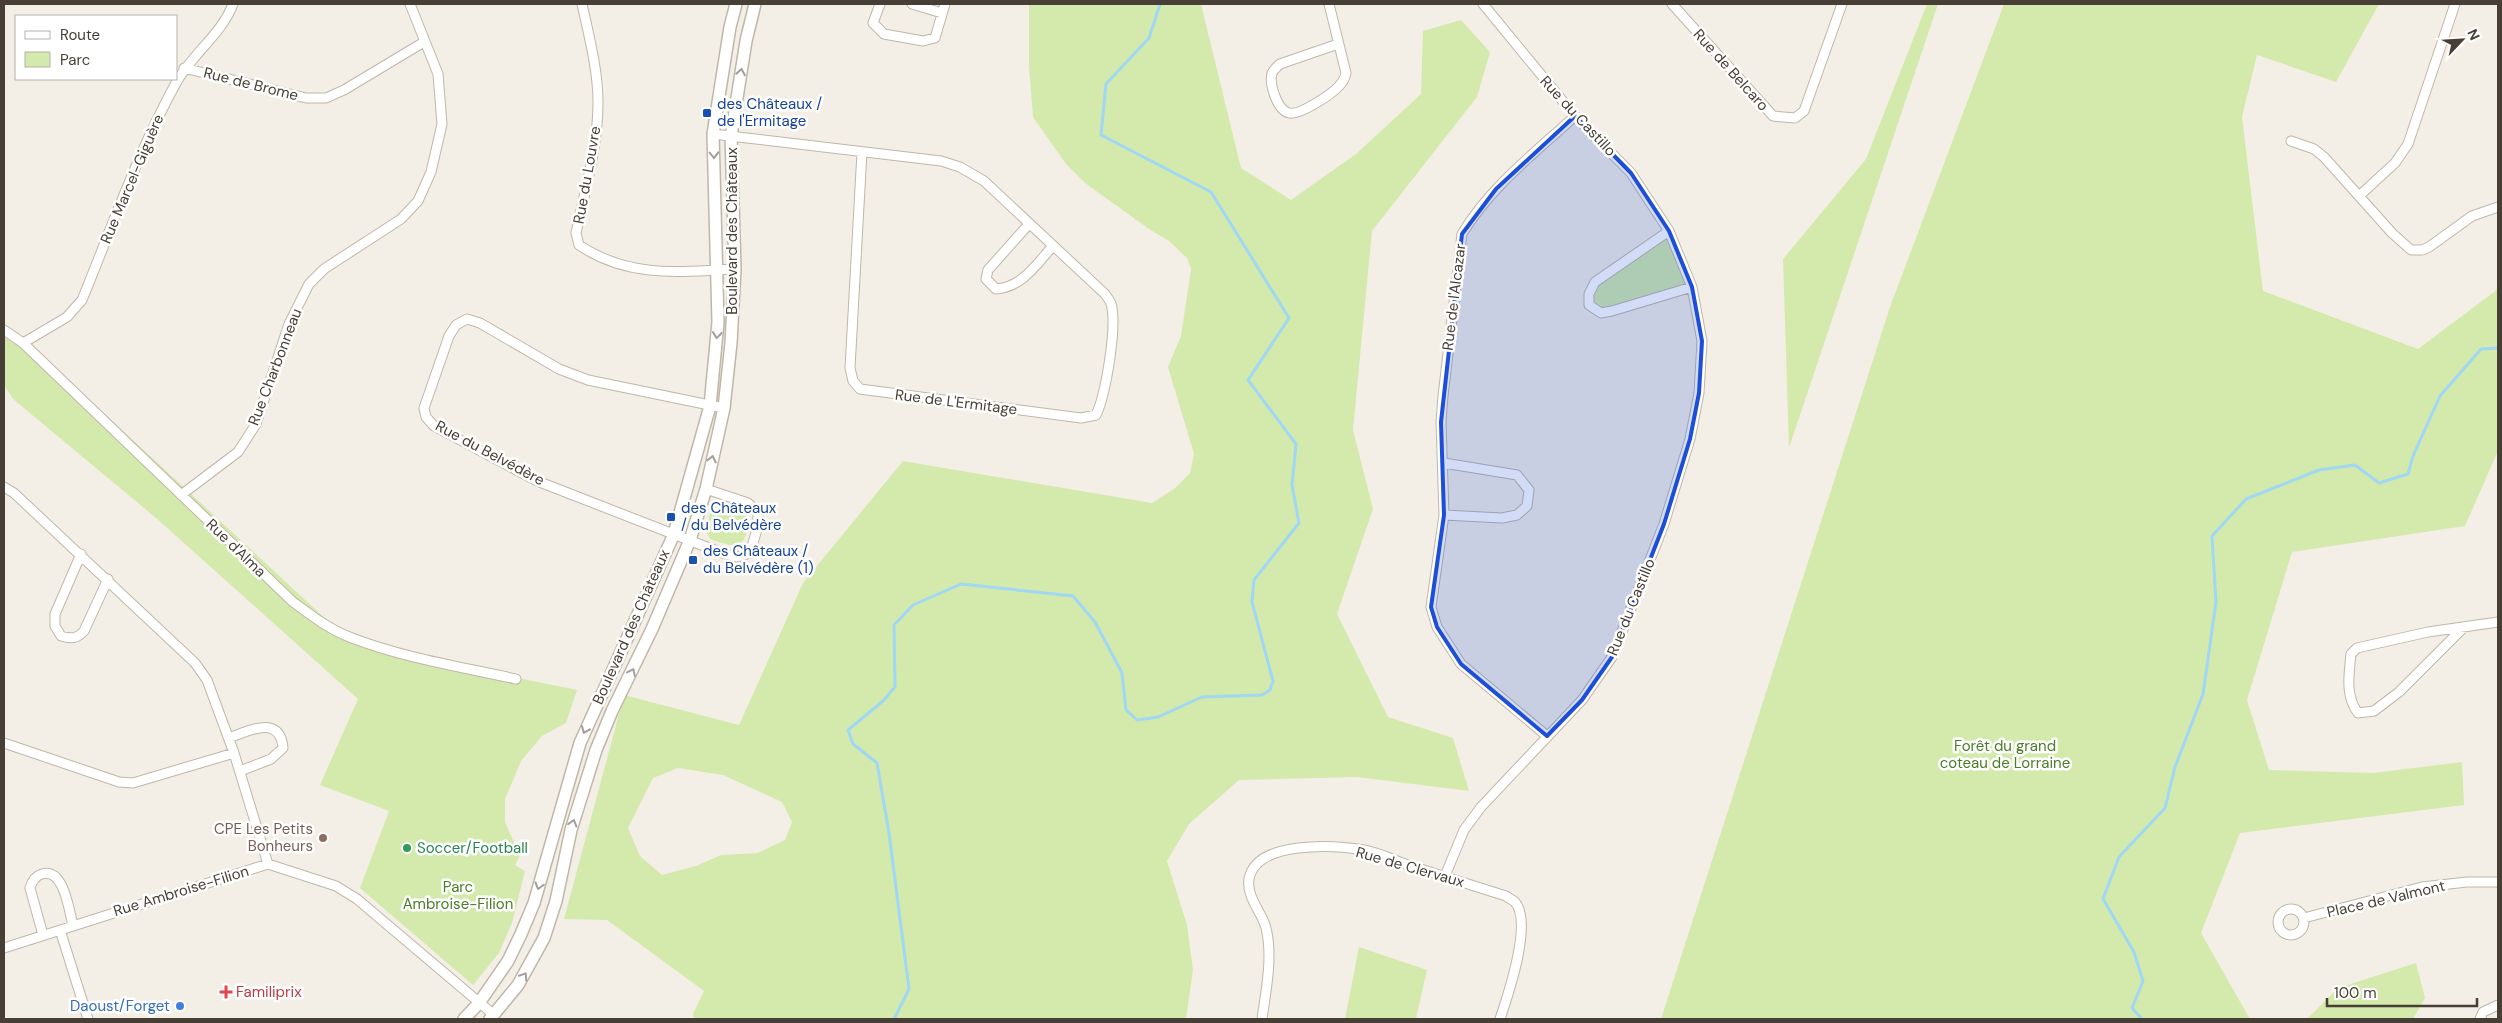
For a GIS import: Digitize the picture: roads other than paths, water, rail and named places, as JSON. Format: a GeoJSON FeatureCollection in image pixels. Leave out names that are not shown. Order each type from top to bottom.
{"type":"FeatureCollection","features":[{"type":"Feature","properties":{"kind":"street","name":"Rue Marcel-Giguère"},"geometry":{"type":"LineString","coordinates":[[178,79],[184,68],[229,17],[234,4]]}},
{"type":"Feature","properties":{"kind":"street","name":"Rue Charbonneau"},"geometry":{"type":"LineString","coordinates":[[181,495],[238,452],[256,424],[289,324],[309,284],[324,269],[402,219],[418,201],[431,172],[442,124],[438,74],[410,4]]}},
{"type":"Feature","properties":{"kind":"street","name":"Rue du Louvre"},"geometry":{"type":"LineString","coordinates":[[582,4],[596,72],[598,102],[597,128],[576,233],[579,245],[595,256],[624,267],[661,272],[735,269]]}},
{"type":"Feature","properties":{"kind":"street","name":"Boulevard des Châteaux"},"geometry":{"type":"LineString","coordinates":[[464,1019],[479,1003],[508,960],[522,934],[534,903],[580,743],[674,534],[710,406],[718,322],[713,134],[730,27],[736,4]]}},
{"type":"Feature","properties":{"kind":"street","name":"Boulevard des Châteaux"},"geometry":{"type":"LineString","coordinates":[[492,1017],[518,985],[544,938],[556,900],[571,830],[596,750],[612,711],[652,630],[690,540],[706,489],[724,408],[731,343],[735,269],[731,136],[746,41],[755,4]]}},
{"type":"Feature","properties":{"kind":"street"},"geometry":{"type":"LineString","coordinates":[[880,4],[872,23],[884,34],[923,41],[935,38],[945,4]]}},
{"type":"Feature","properties":{"kind":"street"},"geometry":{"type":"LineString","coordinates":[[912,4],[942,13]]}},
{"type":"Feature","properties":{"kind":"street"},"geometry":{"type":"LineString","coordinates":[[1329,4],[1346,72],[1344,81],[1301,112],[1288,113],[1282,110],[1272,86],[1272,74],[1275,69],[1280,64],[1338,44]]}},
{"type":"Feature","properties":{"kind":"street","name":"Rue du Castillo"},"geometry":{"type":"LineString","coordinates":[[1445,876],[1464,830],[1481,806],[1582,700],[1612,657],[1664,524],[1690,438],[1699,393],[1702,341],[1692,287],[1669,231],[1632,173],[1575,116],[1483,4]]}},
{"type":"Feature","properties":{"kind":"street","name":"Rue de Belcaro"},"geometry":{"type":"LineString","coordinates":[[1672,4],[1773,116],[1795,118],[1804,110],[1842,4]]}},
{"type":"Feature","properties":{"kind":"street"},"geometry":{"type":"LineString","coordinates":[[2359,196],[2395,163],[2408,144],[2455,4]]}},
{"type":"Feature","properties":{"kind":"street","name":"Rue de Brome"},"geometry":{"type":"LineString","coordinates":[[184,68],[306,98],[326,98],[344,90],[424,42]]}},
{"type":"Feature","properties":{"kind":"street","name":"Rue Marcel-Giguère"},"geometry":{"type":"LineString","coordinates":[[23,343],[67,317],[82,300],[154,124],[178,80]]}},
{"type":"Feature","properties":{"kind":"street","name":"Rue de l'Alcazar"},"geometry":{"type":"LineString","coordinates":[[1547,736],[1461,664],[1437,627],[1431,607],[1444,514],[1443,405],[1462,234],[1475,212],[1496,189],[1575,116]]}},
{"type":"Feature","properties":{"kind":"street","name":"Rue de L'Ermitage"},"geometry":{"type":"LineString","coordinates":[[713,134],[941,161],[960,167],[984,181],[1052,247],[1106,294],[1112,306],[1113,325],[1102,402],[1096,415],[1081,418],[860,390],[853,381],[850,368],[862,152]]}},
{"type":"Feature","properties":{"kind":"street"},"geometry":{"type":"LineString","coordinates":[[2292,141],[2314,149],[2324,157],[2402,244],[2411,250],[2422,250],[2429,247],[2480,211],[2498,207]]}},
{"type":"Feature","properties":{"kind":"street"},"geometry":{"type":"LineString","coordinates":[[1029,224],[988,270],[986,279],[996,289],[1009,288],[1021,281],[1052,247]]}},
{"type":"Feature","properties":{"kind":"street"},"geometry":{"type":"LineString","coordinates":[[1669,231],[1595,282],[1589,294],[1589,305],[1601,313],[1692,287]]}},
{"type":"Feature","properties":{"kind":"street","name":"Rue du Belvédère"},"geometry":{"type":"LineString","coordinates":[[690,540],[538,481],[434,426],[426,417],[424,408],[449,336],[456,325],[467,319],[480,323],[560,369],[588,380],[724,408]]}},
{"type":"Feature","properties":{"kind":"street","name":"Rue d'Alma"},"geometry":{"type":"LineString","coordinates":[[4,330],[23,343],[293,602],[323,624],[351,638],[383,648],[516,680]]}},
{"type":"Feature","properties":{"kind":"street"},"geometry":{"type":"LineString","coordinates":[[1444,463],[1517,475],[1529,490],[1527,506],[1517,515],[1502,518],[1444,514]]}},
{"type":"Feature","properties":{"kind":"street"},"geometry":{"type":"LineString","coordinates":[[4,487],[14,493],[81,554],[196,663],[207,680],[229,738],[268,864]]}},
{"type":"Feature","properties":{"kind":"street","name":"Boulevard des Châteaux"},"geometry":{"type":"LineString","coordinates":[[690,540],[737,557],[750,553],[758,526],[758,512],[748,503],[706,489]]}},
{"type":"Feature","properties":{"kind":"street"},"geometry":{"type":"LineString","coordinates":[[81,554],[55,614],[55,626],[61,636],[70,639],[78,637],[84,631],[108,579]]}},
{"type":"Feature","properties":{"kind":"street"},"geometry":{"type":"LineString","coordinates":[[2462,629],[2399,692],[2374,711],[2358,713],[2351,704],[2349,681],[2350,654],[2357,648],[2428,632],[2462,629],[2498,622]]}},
{"type":"Feature","properties":{"kind":"street"},"geometry":{"type":"LineString","coordinates":[[229,738],[263,726],[277,732],[282,739],[283,748],[278,754],[240,771]]}},
{"type":"Feature","properties":{"kind":"street"},"geometry":{"type":"LineString","coordinates":[[4,743],[118,782],[133,783],[234,753]]}},
{"type":"Feature","properties":{"kind":"street","name":"Rue de Clervaux"},"geometry":{"type":"LineString","coordinates":[[1262,1019],[1268,949],[1266,928],[1252,897],[1249,882],[1251,868],[1264,856],[1289,849],[1315,846],[1365,850],[1506,896],[1516,902],[1520,914],[1521,933],[1516,969],[1500,1019]]}},
{"type":"Feature","properties":{"kind":"street","name":"Rue Ambroise-Filion"},"geometry":{"type":"LineString","coordinates":[[4,948],[268,864],[336,886],[357,899],[479,1003],[492,1017]]}},
{"type":"Feature","properties":{"kind":"street"},"geometry":{"type":"LineString","coordinates":[[43,935],[30,888],[37,876],[45,873],[54,874],[61,882],[73,925]]}},
{"type":"Feature","properties":{"kind":"street","name":"Place de Valmont"},"geometry":{"type":"LineString","coordinates":[[2304,918],[2422,887],[2467,882],[2498,882]]}},
{"type":"Feature","properties":{"kind":"street"},"geometry":{"type":"LineString","coordinates":[[60,930],[88,1019]]}},
{"type":"Feature","properties":{"kind":"street"},"geometry":{"type":"LineString","coordinates":[[2480,1019],[2483,1012],[2498,1005]]}},
{"type":"Feature","properties":{"kind":"waterway"},"geometry":{"type":"LineString","coordinates":[[894,1019],[909,989],[889,833],[877,763],[853,744],[848,730],[883,701],[895,687],[894,625],[913,605],[961,584],[1073,596],[1095,622],[1122,673],[1126,710],[1137,720],[1158,717],[1202,697],[1262,695],[1270,690],[1273,681],[1252,602],[1254,580],[1299,523],[1292,485],[1296,444],[1248,380],[1289,318],[1211,192],[1101,135],[1106,84],[1149,38],[1160,4]]}},
{"type":"Feature","properties":{"kind":"waterway"},"geometry":{"type":"LineString","coordinates":[[2142,1019],[2132,1008],[2143,981],[2134,952],[2103,899],[2119,857],[2165,808],[2175,767],[2203,694],[2216,602],[2212,536],[2246,499],[2319,470],[2355,465],[2379,483],[2408,474],[2413,456],[2440,396],[2481,349],[2498,348]]}},
{"type":"Feature","properties":{"kind":"place","name":"des Châteaux / de l'Ermitage"},"geometry":{"type":"Point","coordinates":[707,113]}},
{"type":"Feature","properties":{"kind":"place","name":"des Châteaux / du Belvédère"},"geometry":{"type":"Point","coordinates":[671,517]}},
{"type":"Feature","properties":{"kind":"place","name":"des Châteaux / du Belvédère (1)"},"geometry":{"type":"Point","coordinates":[693,560]}},
{"type":"Feature","properties":{"kind":"place","name":"CPE Les Petits Bonheurs"},"geometry":{"type":"Point","coordinates":[323,838]}},
{"type":"Feature","properties":{"kind":"place","name":"Soccer/Football"},"geometry":{"type":"Point","coordinates":[407,848]}},
{"type":"Feature","properties":{"kind":"place","name":"Familiprix"},"geometry":{"type":"Point","coordinates":[226,992]}},
{"type":"Feature","properties":{"kind":"place","name":"Daoust/Forget"},"geometry":{"type":"Point","coordinates":[180,1006]}},
{"type":"Feature","properties":{"kind":"park label","name":"Forêt du grand coteau de Lorraine"},"geometry":{"type":"Point","coordinates":[2005,754]}},
{"type":"Feature","properties":{"kind":"park label","name":"Parc Ambroise-Filion"},"geometry":{"type":"Point","coordinates":[458,896]}}]}
